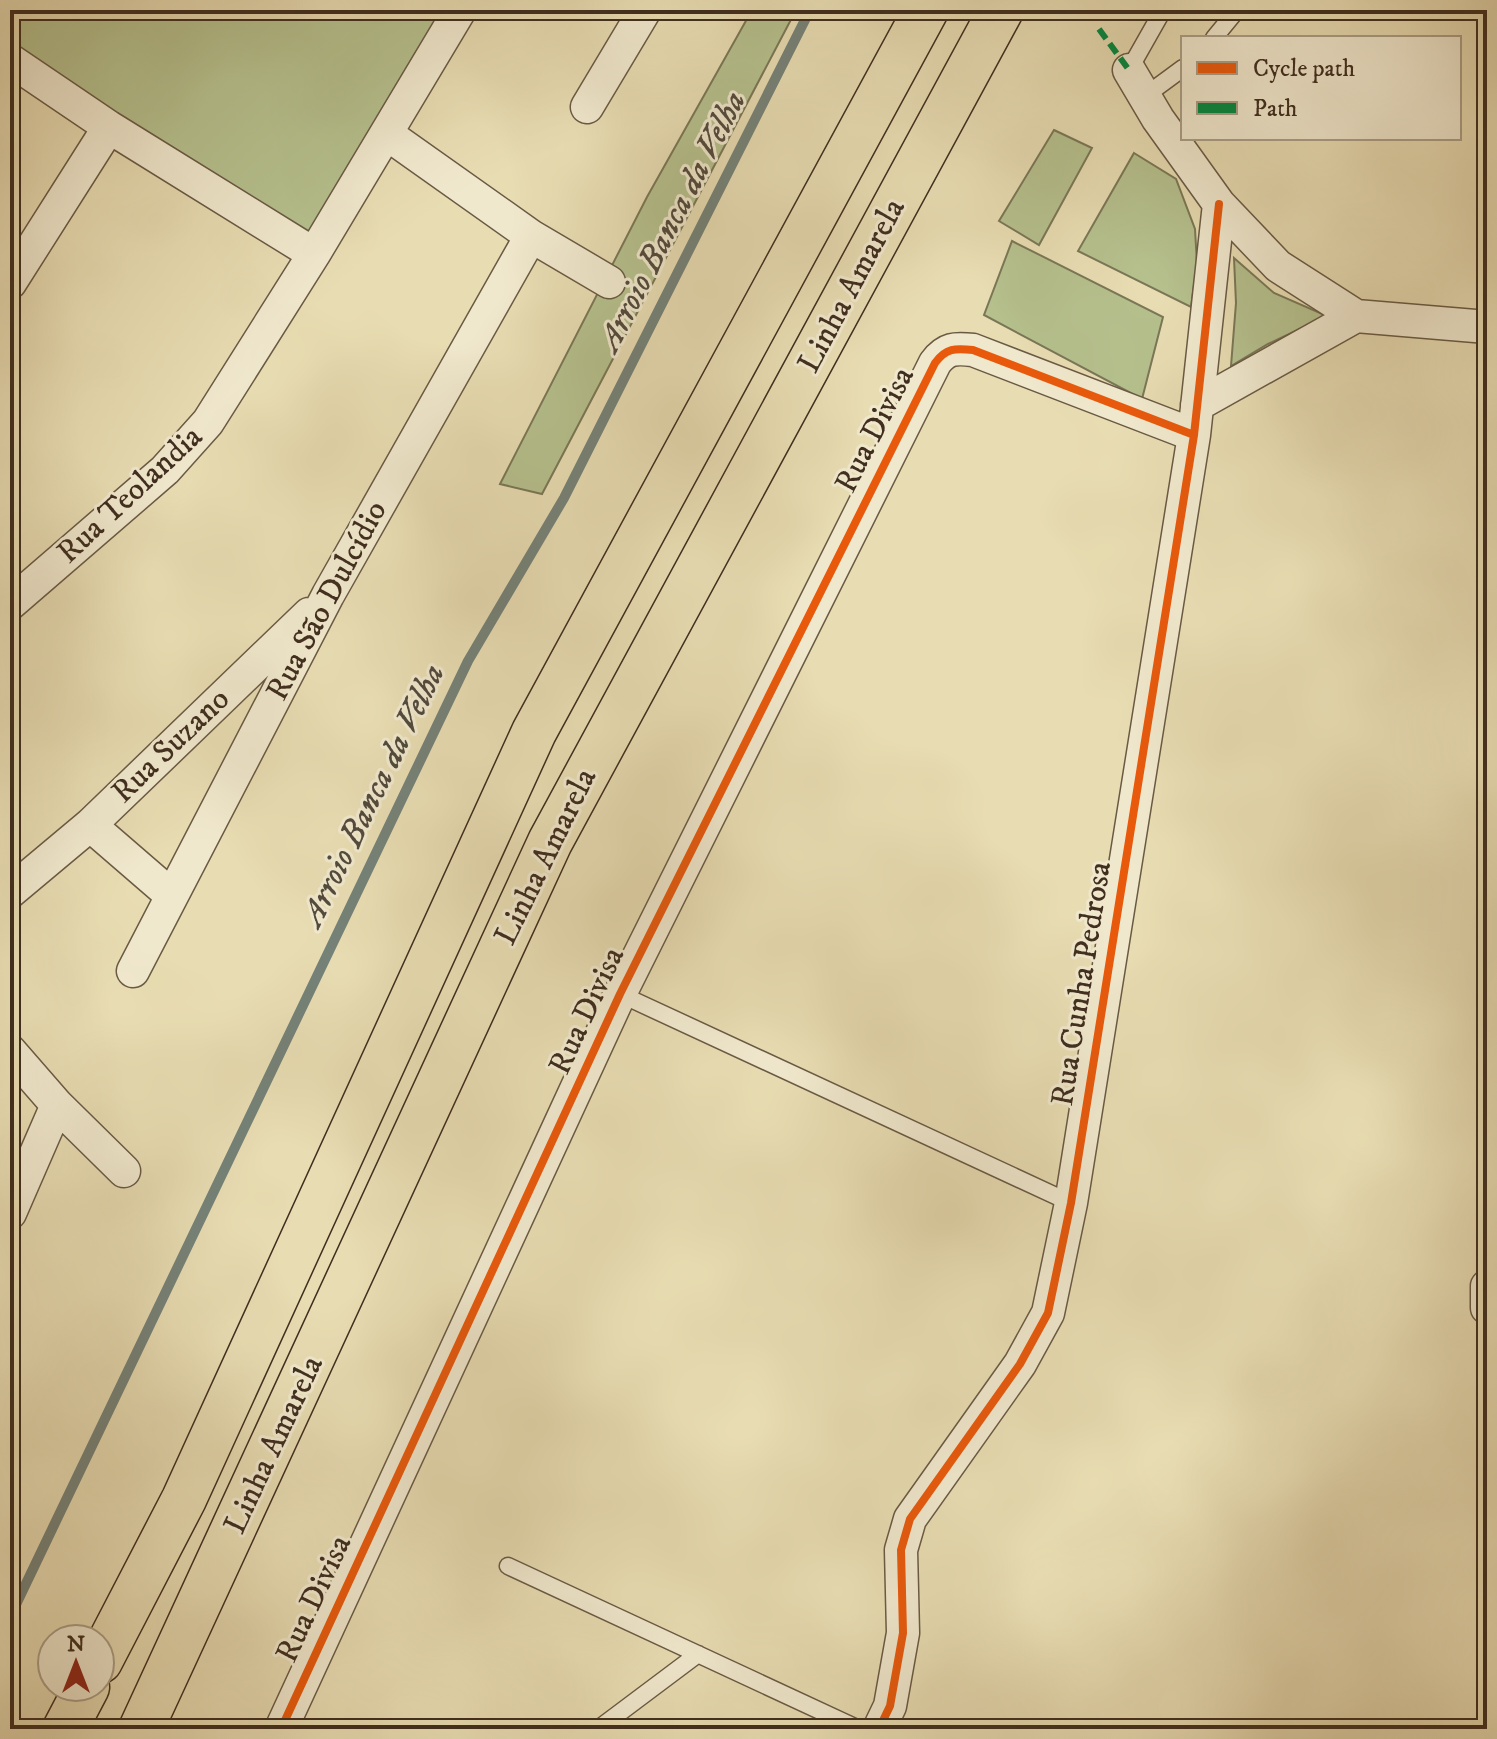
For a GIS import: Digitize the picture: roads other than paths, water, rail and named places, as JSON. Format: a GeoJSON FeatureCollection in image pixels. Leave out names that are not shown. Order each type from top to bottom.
{"type":"FeatureCollection","features":[{"type":"Feature","properties":{"kind":"highway","name":"Linha Amarela"},"geometry":{"type":"LineString","coordinates":[[116,1630],[184,1499],[534,732],[926,10]]}},
{"type":"Feature","properties":{"kind":"highway","name":"Linha Amarela"},"geometry":{"type":"LineString","coordinates":[[141,1729],[550,842],[1001,10]]}},
{"type":"Feature","properties":{"kind":"highway"},"geometry":{"type":"LineString","coordinates":[[65,1729],[79,1703]]}},
{"type":"Feature","properties":{"kind":"street","name":"Rua Teolandia"},"geometry":{"type":"LineString","coordinates":[[10,604],[165,470],[208,422],[314,254],[460,10]]}},
{"type":"Feature","properties":{"kind":"street"},"geometry":{"type":"LineString","coordinates":[[587,107],[645,10]]}},
{"type":"Feature","properties":{"kind":"street"},"geometry":{"type":"LineString","coordinates":[[10,60],[109,127],[314,254]]}},
{"type":"Feature","properties":{"kind":"street"},"geometry":{"type":"LineString","coordinates":[[1137,83],[1158,119],[1219,204],[1278,266],[1356,316],[1487,327]]}},
{"type":"Feature","properties":{"kind":"street"},"geometry":{"type":"LineString","coordinates":[[10,283],[109,127]]}},
{"type":"Feature","properties":{"kind":"street"},"geometry":{"type":"LineString","coordinates":[[387,134],[531,236],[609,282]]}},
{"type":"Feature","properties":{"kind":"street","name":"Rua Cunha Pedrosa"},"geometry":{"type":"LineString","coordinates":[[879,1729],[890,1706],[903,1633],[901,1550],[910,1519],[1020,1364],[1048,1313],[1071,1203],[1195,420],[1219,204]]}},
{"type":"Feature","properties":{"kind":"street","name":"Rua São Dulcídio"},"geometry":{"type":"LineString","coordinates":[[133,971],[328,595],[531,236]]}},
{"type":"Feature","properties":{"kind":"street"},"geometry":{"type":"LineString","coordinates":[[1195,420],[1356,316]]}},
{"type":"Feature","properties":{"kind":"street","name":"Rua Divisa"},"geometry":{"type":"LineString","coordinates":[[281,1729],[620,994],[935,363],[944,351],[957,348],[973,350],[1195,420]]}},
{"type":"Feature","properties":{"kind":"street","name":"Rua Suzano"},"geometry":{"type":"LineString","coordinates":[[10,892],[90,825],[328,595]]}},
{"type":"Feature","properties":{"kind":"street"},"geometry":{"type":"LineString","coordinates":[[90,825],[171,895]]}},
{"type":"Feature","properties":{"kind":"street"},"geometry":{"type":"LineString","coordinates":[[10,1051],[57,1105],[124,1171]]}},
{"type":"Feature","properties":{"kind":"street"},"geometry":{"type":"LineString","coordinates":[[10,1213],[57,1105]]}},
{"type":"Feature","properties":{"kind":"street"},"geometry":{"type":"LineString","coordinates":[[1487,1286],[1487,1308]]}},
{"type":"Feature","properties":{"kind":"lane"},"geometry":{"type":"LineString","coordinates":[[1137,83],[1163,10]]}},
{"type":"Feature","properties":{"kind":"lane"},"geometry":{"type":"LineString","coordinates":[[1216,36],[1237,10]]}},
{"type":"Feature","properties":{"kind":"lane"},"geometry":{"type":"LineString","coordinates":[[1137,83],[1181,69]]}},
{"type":"Feature","properties":{"kind":"lane"},"geometry":{"type":"LineString","coordinates":[[620,994],[1071,1203]]}},
{"type":"Feature","properties":{"kind":"lane"},"geometry":{"type":"LineString","coordinates":[[508,1566],[859,1729]]}},
{"type":"Feature","properties":{"kind":"lane"},"geometry":{"type":"LineString","coordinates":[[598,1729],[698,1654]]}},
{"type":"Feature","properties":{"kind":"waterway","name":"Arroio Banca da Velha"},"geometry":{"type":"LineString","coordinates":[[10,1617],[468,661],[564,498],[810,10]]}}]}
